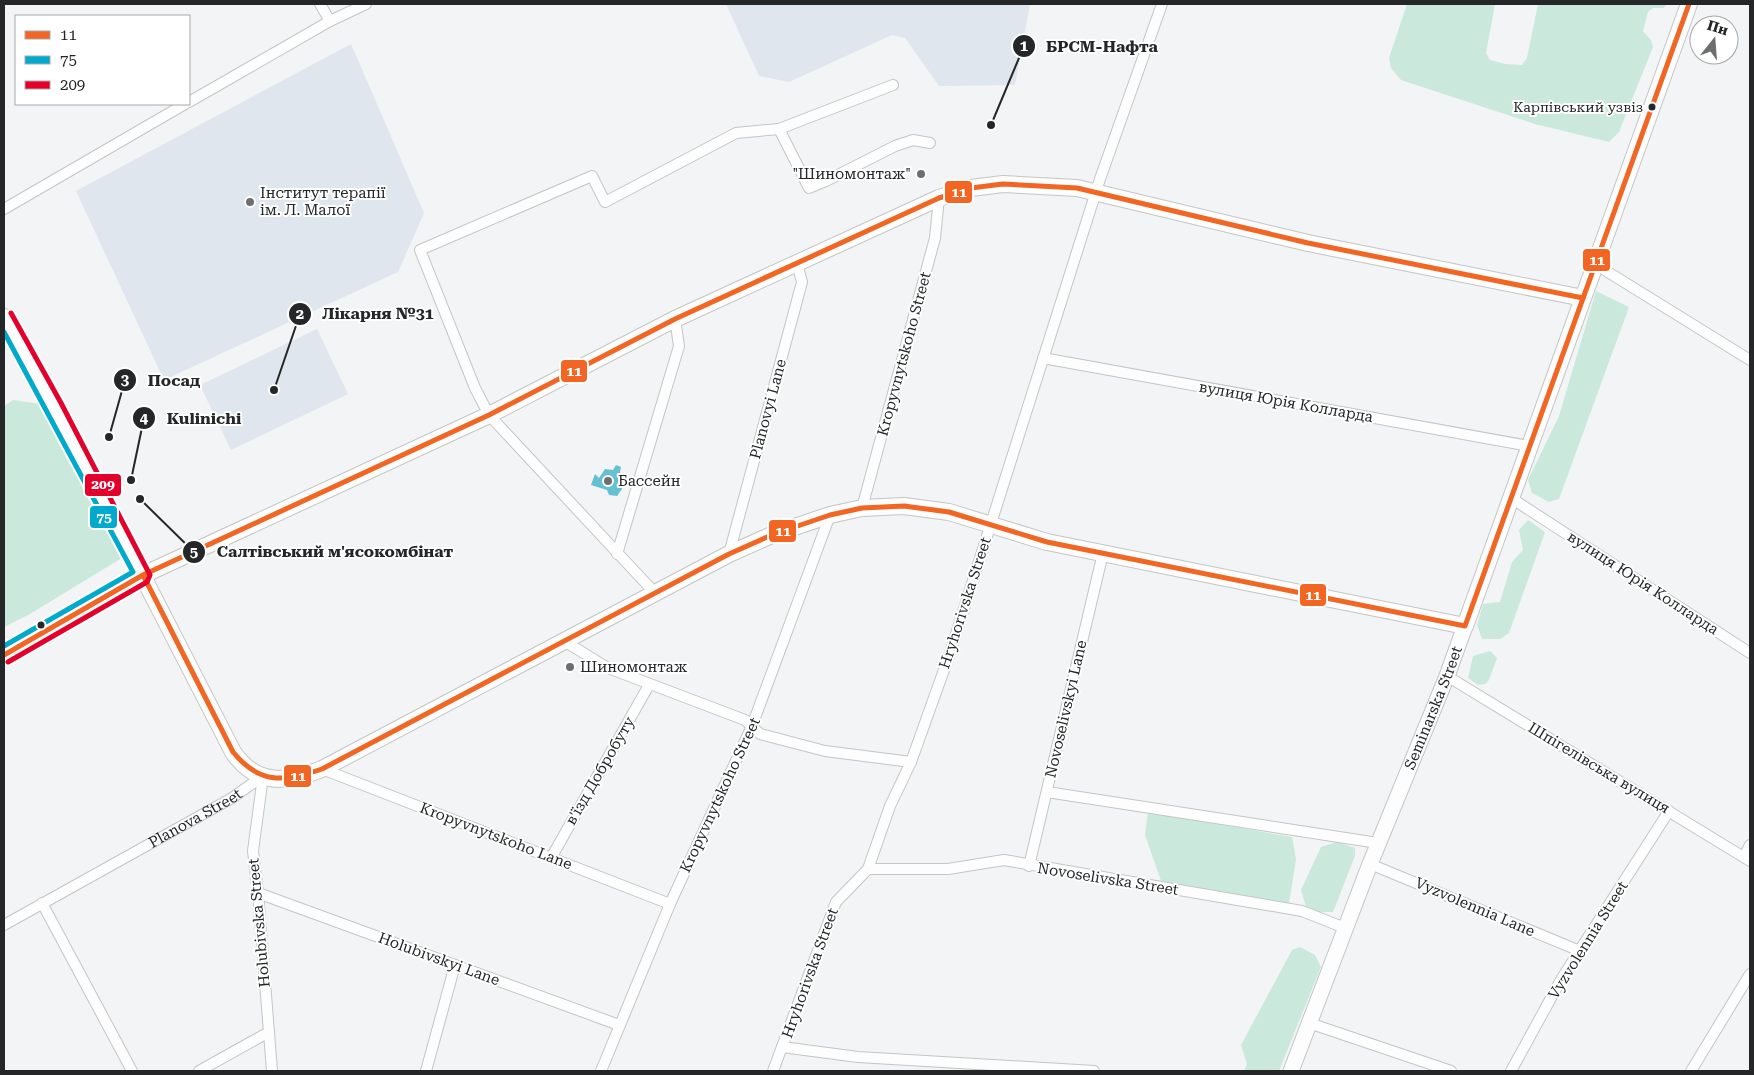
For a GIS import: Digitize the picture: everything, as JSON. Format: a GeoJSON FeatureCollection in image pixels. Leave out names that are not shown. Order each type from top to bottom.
{"type":"FeatureCollection","features":[{"type":"Feature","properties":{"kind":"main road","name":"Seminarska Street"},"geometry":{"type":"LineString","coordinates":[[1465,626],[1689,4]]}},
{"type":"Feature","properties":{"kind":"main road"},"geometry":{"type":"LineString","coordinates":[[4,655],[143,575],[489,415],[675,319],[939,198],[971,188],[1003,184],[1049,185],[1096,191],[1308,243],[1583,298]]}},
{"type":"Feature","properties":{"kind":"main road"},"geometry":{"type":"LineString","coordinates":[[4,317],[54,406],[143,575],[232,752],[243,767],[264,776],[287,779],[322,769],[729,554],[774,534],[830,515],[862,508],[904,506],[949,512],[1047,542],[1465,626]]}},
{"type":"Feature","properties":{"kind":"street"},"geometry":{"type":"LineString","coordinates":[[320,4],[330,21]]}},
{"type":"Feature","properties":{"kind":"street"},"geometry":{"type":"LineString","coordinates":[[190,101],[330,21],[366,4]]}},
{"type":"Feature","properties":{"kind":"street","name":"Hryhorivska Street"},"geometry":{"type":"LineString","coordinates":[[773,1071],[836,902],[868,869],[890,806],[911,762],[950,653],[1096,191],[1162,4]]}},
{"type":"Feature","properties":{"kind":"street"},"geometry":{"type":"LineString","coordinates":[[654,592],[489,415],[475,388],[420,250],[592,176],[605,202],[736,133],[779,129],[893,85]]}},
{"type":"Feature","properties":{"kind":"street"},"geometry":{"type":"LineString","coordinates":[[4,208],[183,105]]}},
{"type":"Feature","properties":{"kind":"street"},"geometry":{"type":"LineString","coordinates":[[779,129],[809,188],[895,146],[913,140],[930,143]]}},
{"type":"Feature","properties":{"kind":"street","name":"Kropyvnytskoho Street"},"geometry":{"type":"LineString","coordinates":[[862,508],[935,238],[939,198]]}},
{"type":"Feature","properties":{"kind":"street","name":"Planovyi Lane"},"geometry":{"type":"LineString","coordinates":[[729,554],[802,282],[796,263]]}},
{"type":"Feature","properties":{"kind":"street"},"geometry":{"type":"LineString","coordinates":[[1595,264],[1750,360]]}},
{"type":"Feature","properties":{"kind":"street"},"geometry":{"type":"LineString","coordinates":[[617,554],[679,346],[675,319]]}},
{"type":"Feature","properties":{"kind":"street","name":"вулиця Юрія Колларда"},"geometry":{"type":"LineString","coordinates":[[1043,358],[1529,446]]}},
{"type":"Feature","properties":{"kind":"street","name":"вулиця Юрія Колларда"},"geometry":{"type":"LineString","coordinates":[[1511,498],[1750,653]]}},
{"type":"Feature","properties":{"kind":"street","name":"Kropyvnytskoho Street"},"geometry":{"type":"LineString","coordinates":[[601,1071],[670,904],[752,726],[830,515]]}},
{"type":"Feature","properties":{"kind":"street","name":"Novoselivskyi Lane"},"geometry":{"type":"LineString","coordinates":[[1029,866],[1103,553]]}},
{"type":"Feature","properties":{"kind":"street","name":"Seminarska Street"},"geometry":{"type":"LineString","coordinates":[[1291,1071],[1378,843],[1447,676],[1465,626]]}},
{"type":"Feature","properties":{"kind":"street"},"geometry":{"type":"LineString","coordinates":[[564,641],[608,668],[745,720],[760,734],[825,751],[911,762]]}},
{"type":"Feature","properties":{"kind":"street","name":"Шпігелівська вулиця"},"geometry":{"type":"LineString","coordinates":[[1447,676],[1747,859]]}},
{"type":"Feature","properties":{"kind":"street","name":"в'їзд Добробуту"},"geometry":{"type":"LineString","coordinates":[[551,858],[649,685]]}},
{"type":"Feature","properties":{"kind":"street","name":"Kropyvnytskoho Lane"},"geometry":{"type":"LineString","coordinates":[[322,769],[670,904]]}},
{"type":"Feature","properties":{"kind":"street","name":"Holubivska Street"},"geometry":{"type":"LineString","coordinates":[[264,776],[258,803],[253,851],[272,1071]]}},
{"type":"Feature","properties":{"kind":"street","name":"Planova Street"},"geometry":{"type":"LineString","coordinates":[[4,925],[232,798],[264,776]]}},
{"type":"Feature","properties":{"kind":"street"},"geometry":{"type":"LineString","coordinates":[[1047,792],[1378,843]]}},
{"type":"Feature","properties":{"kind":"street","name":"Vyzvolennia Street"},"geometry":{"type":"LineString","coordinates":[[1511,1071],[1580,951],[1670,812]]}},
{"type":"Feature","properties":{"kind":"street"},"geometry":{"type":"LineString","coordinates":[[1747,859],[1750,845]]}},
{"type":"Feature","properties":{"kind":"street","name":"Novoselivska Street"},"geometry":{"type":"LineString","coordinates":[[868,869],[948,869],[1004,860],[1029,866],[1302,911],[1345,928]]}},
{"type":"Feature","properties":{"kind":"street","name":"Vyzvolennia Lane"},"geometry":{"type":"LineString","coordinates":[[1370,864],[1580,951]]}},
{"type":"Feature","properties":{"kind":"street","name":"Holubivskyi Lane"},"geometry":{"type":"LineString","coordinates":[[258,893],[619,1025]]}},
{"type":"Feature","properties":{"kind":"street"},"geometry":{"type":"LineString","coordinates":[[42,904],[132,1071]]}},
{"type":"Feature","properties":{"kind":"street"},"geometry":{"type":"LineString","coordinates":[[426,1071],[455,965]]}},
{"type":"Feature","properties":{"kind":"street"},"geometry":{"type":"LineString","coordinates":[[1691,1071],[1750,974]]}},
{"type":"Feature","properties":{"kind":"street"},"geometry":{"type":"LineString","coordinates":[[1309,1023],[1451,1071]]}},
{"type":"Feature","properties":{"kind":"street"},"geometry":{"type":"LineString","coordinates":[[199,1071],[268,1032]]}},
{"type":"Feature","properties":{"kind":"street"},"geometry":{"type":"LineString","coordinates":[[782,1047],[858,1057],[1094,1071]]}},
{"type":"Feature","properties":{"kind":"shaded area"},"geometry":{"type":"Polygon","coordinates":[[[726,4],[1030,4],[1015,85],[939,86],[905,38],[892,35],[789,82],[759,76],[726,4]]]}},
{"type":"Feature","properties":{"kind":"shaded area","name":"Інститут терапії ім. Л. Малої"},"geometry":{"type":"Polygon","coordinates":[[[351,44],[424,213],[398,272],[164,380],[76,191],[351,44]]]}},
{"type":"Feature","properties":{"kind":"shaded area"},"geometry":{"type":"Polygon","coordinates":[[[317,329],[348,394],[231,450],[200,385],[317,329]]]}},
{"type":"Feature","properties":{"kind":"green space"},"geometry":{"type":"Polygon","coordinates":[[[1407,4],[1495,4],[1486,53],[1490,60],[1505,64],[1522,65],[1527,58],[1538,4],[1667,4],[1664,8],[1653,8],[1648,12],[1643,31],[1651,40],[1653,47],[1619,132],[1609,142],[1535,124],[1401,80],[1391,68],[1389,58],[1407,4]]]}},
{"type":"Feature","properties":{"kind":"green space"},"geometry":{"type":"Polygon","coordinates":[[[1596,291],[1629,307],[1559,499],[1549,502],[1532,493],[1528,480],[1559,416],[1596,291]]]}},
{"type":"Feature","properties":{"kind":"green space"},"geometry":{"type":"Polygon","coordinates":[[[13,400],[54,406],[130,553],[30,614],[4,627],[4,406],[13,400]]]}},
{"type":"Feature","properties":{"kind":"green space"},"geometry":{"type":"Polygon","coordinates":[[[1528,520],[1545,532],[1509,633],[1500,639],[1482,639],[1477,625],[1483,604],[1500,602],[1512,562],[1523,550],[1519,530],[1528,520]]]}},
{"type":"Feature","properties":{"kind":"green space"},"geometry":{"type":"Polygon","coordinates":[[[1490,651],[1497,658],[1489,680],[1485,684],[1478,685],[1468,678],[1473,656],[1490,651]]]}},
{"type":"Feature","properties":{"kind":"green space"},"geometry":{"type":"Polygon","coordinates":[[[1148,812],[1292,837],[1296,859],[1289,904],[1161,881],[1145,835],[1148,812]]]}},
{"type":"Feature","properties":{"kind":"green space"},"geometry":{"type":"Polygon","coordinates":[[[1337,842],[1355,848],[1355,856],[1333,912],[1319,912],[1306,907],[1301,890],[1321,847],[1337,842]]]}},
{"type":"Feature","properties":{"kind":"green space"},"geometry":{"type":"Polygon","coordinates":[[[1300,947],[1315,955],[1321,967],[1279,1071],[1244,1071],[1247,1064],[1241,1045],[1292,950],[1300,947]]]}},
{"type":"Feature","properties":{"kind":"water","name":"Бассейн"},"geometry":{"type":"Polygon","coordinates":[[[616,465],[621,467],[620,472],[624,479],[622,489],[617,496],[609,495],[607,490],[591,485],[595,474],[599,478],[605,469],[613,470],[616,465]]]}},
{"type":"Feature","properties":{"kind":"transit line","name":"11"},"geometry":{"type":"LineString","coordinates":[[143,575],[233,752],[253,770],[274,778],[296,776],[322,769],[729,554],[774,534],[830,515],[862,508],[904,506],[949,512],[1047,542],[1465,626],[1689,4]]}},
{"type":"Feature","properties":{"kind":"transit line","name":"11"},"geometry":{"type":"LineString","coordinates":[[4,655],[143,575],[489,415],[675,319],[939,198],[971,188],[1003,184],[1077,188],[1308,243],[1583,298]]}},
{"type":"Feature","properties":{"kind":"transit line","name":"209"},"geometry":{"type":"LineString","coordinates":[[8,662],[147,582],[150,575],[61,403],[11,313]]}},
{"type":"Feature","properties":{"kind":"transit line","name":"75"},"geometry":{"type":"LineString","coordinates":[[4,332],[133,572],[4,646]]}},
{"type":"Feature","properties":{"kind":"place","name":"Карпівський узвіз"},"geometry":{"type":"Point","coordinates":[1652,107]}},
{"type":"Feature","properties":{"kind":"place","name":"БРСМ-Нафта"},"geometry":{"type":"Point","coordinates":[991,125]}},
{"type":"Feature","properties":{"kind":"place","name":"\"Шиномонтаж\""},"geometry":{"type":"Point","coordinates":[921,174]}},
{"type":"Feature","properties":{"kind":"place","name":"Інститут терапії ім. Л. Малої"},"geometry":{"type":"Point","coordinates":[250,202]}},
{"type":"Feature","properties":{"kind":"place","name":"Лікарня №31"},"geometry":{"type":"Point","coordinates":[274,390]}},
{"type":"Feature","properties":{"kind":"place","name":"Посад"},"geometry":{"type":"Point","coordinates":[109,437]}},
{"type":"Feature","properties":{"kind":"place","name":"Kulinichi"},"geometry":{"type":"Point","coordinates":[131,480]}},
{"type":"Feature","properties":{"kind":"place","name":"Бассейн"},"geometry":{"type":"Point","coordinates":[608,481]}},
{"type":"Feature","properties":{"kind":"place","name":"Салтівський м'ясокомбінат"},"geometry":{"type":"Point","coordinates":[140,499]}},
{"type":"Feature","properties":{"kind":"place","name":"Шиномонтаж"},"geometry":{"type":"Point","coordinates":[570,667]}}]}
